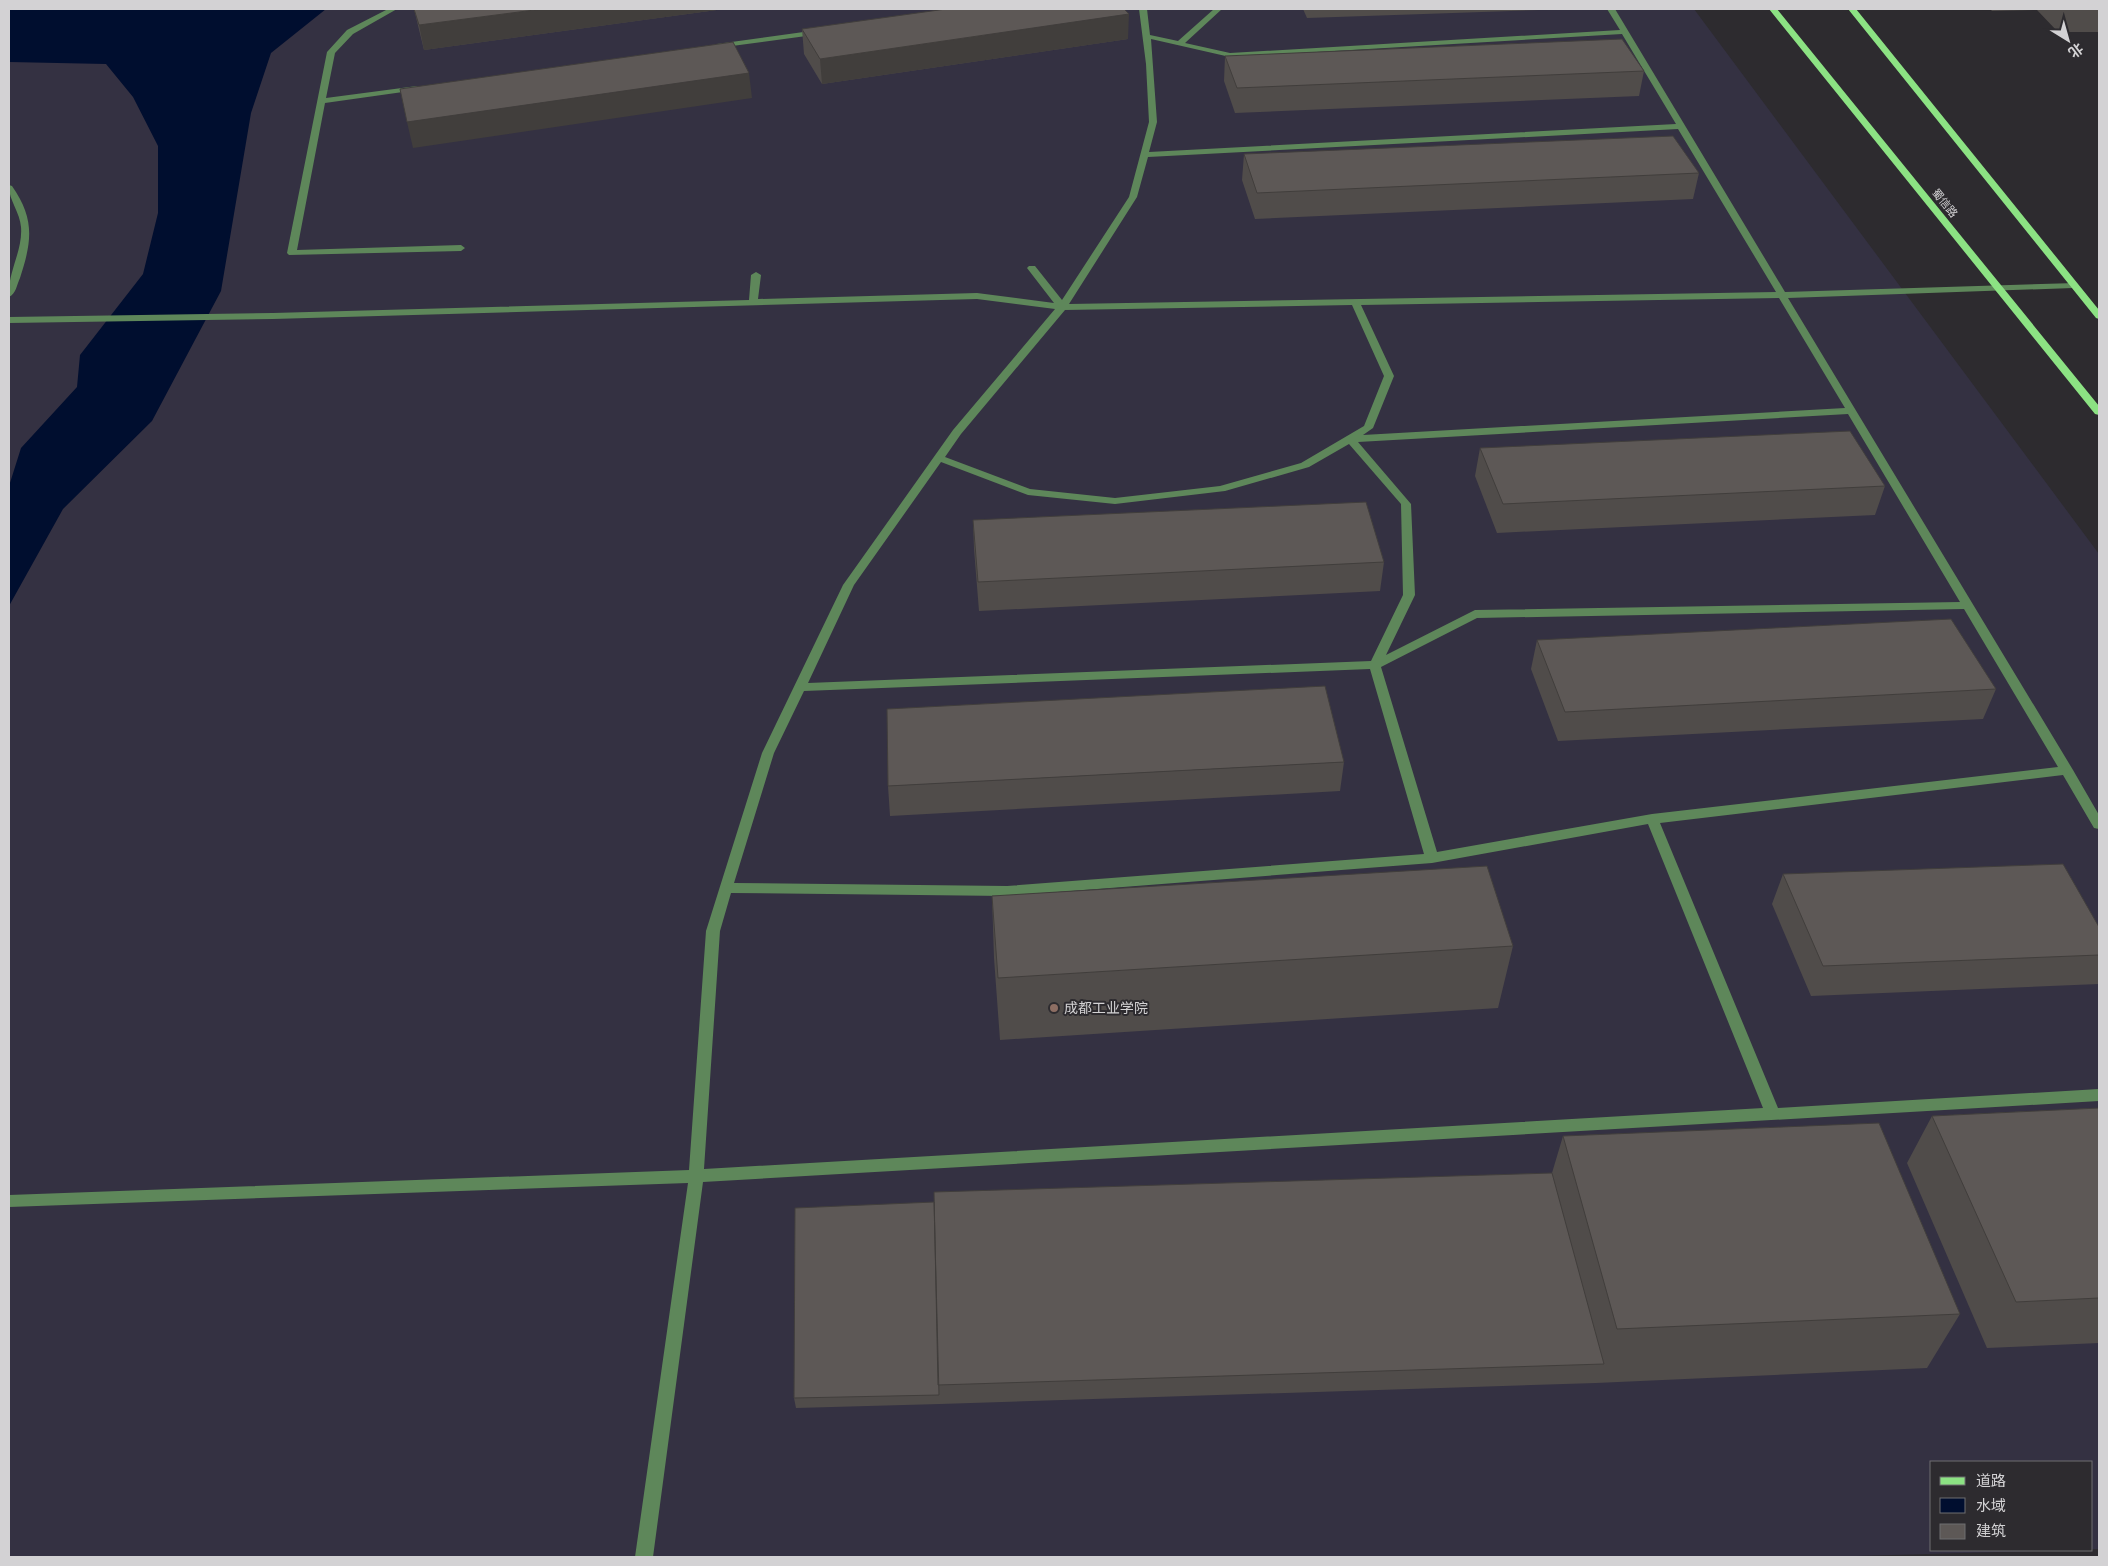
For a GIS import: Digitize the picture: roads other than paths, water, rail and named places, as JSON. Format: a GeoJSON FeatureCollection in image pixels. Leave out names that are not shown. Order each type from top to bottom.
{"type":"FeatureCollection","features":[{"type":"Feature","properties":{"kind":"main road","name":"蜀信路"},"geometry":{"type":"LineString","coordinates":[[1773,9],[2099,412]]}},
{"type":"Feature","properties":{"kind":"main road"},"geometry":{"type":"LineString","coordinates":[[1852,9],[2099,316]]}},
{"type":"Feature","properties":{"kind":"street"},"geometry":{"type":"LineString","coordinates":[[393,9],[350,32],[331,52],[292,253],[461,248]]}},
{"type":"Feature","properties":{"kind":"street"},"geometry":{"type":"LineString","coordinates":[[644,1557],[696,1176],[713,931],[768,753],[849,586],[957,432],[1062,308],[1134,197],[1153,122],[1143,9]]}},
{"type":"Feature","properties":{"kind":"street"},"geometry":{"type":"LineString","coordinates":[[1179,44],[1218,9]]}},
{"type":"Feature","properties":{"kind":"street"},"geometry":{"type":"LineString","coordinates":[[1611,9],[2099,825]]}},
{"type":"Feature","properties":{"kind":"street"},"geometry":{"type":"LineString","coordinates":[[703,48],[830,30]]}},
{"type":"Feature","properties":{"kind":"street"},"geometry":{"type":"LineString","coordinates":[[1146,36],[1230,55],[1625,32]]}},
{"type":"Feature","properties":{"kind":"street"},"geometry":{"type":"LineString","coordinates":[[322,101],[429,86]]}},
{"type":"Feature","properties":{"kind":"street"},"geometry":{"type":"LineString","coordinates":[[1144,155],[1682,126]]}},
{"type":"Feature","properties":{"kind":"street"},"geometry":{"type":"LineString","coordinates":[[9,188],[20,202],[27,227],[23,254],[9,294]]}},
{"type":"Feature","properties":{"kind":"street"},"geometry":{"type":"LineString","coordinates":[[1032,268],[1062,308]]}},
{"type":"Feature","properties":{"kind":"street"},"geometry":{"type":"LineString","coordinates":[[753,303],[756,275]]}},
{"type":"Feature","properties":{"kind":"street"},"geometry":{"type":"LineString","coordinates":[[9,320],[273,316],[976,296],[1062,308],[1783,295],[2073,285]]}},
{"type":"Feature","properties":{"kind":"street"},"geometry":{"type":"LineString","coordinates":[[939,458],[1028,492],[1115,500],[1221,489],[1305,465],[1368,428],[1389,376],[1355,302]]}},
{"type":"Feature","properties":{"kind":"street"},"geometry":{"type":"LineString","coordinates":[[1350,439],[1853,412]]}},
{"type":"Feature","properties":{"kind":"street"},"geometry":{"type":"LineString","coordinates":[[1350,439],[1406,504],[1409,594],[1376,665],[1432,858]]}},
{"type":"Feature","properties":{"kind":"street"},"geometry":{"type":"LineString","coordinates":[[800,687],[1376,665],[1475,614],[1968,605]]}},
{"type":"Feature","properties":{"kind":"street"},"geometry":{"type":"LineString","coordinates":[[727,888],[1007,891],[1432,858],[1652,819],[2067,770]]}},
{"type":"Feature","properties":{"kind":"street"},"geometry":{"type":"LineString","coordinates":[[1652,819],[1773,1114]]}},
{"type":"Feature","properties":{"kind":"street"},"geometry":{"type":"LineString","coordinates":[[9,1201],[696,1176],[2099,1095]]}},
{"type":"Feature","properties":{"kind":"water"},"geometry":{"type":"Polygon","coordinates":[[[9,9],[326,9],[271,53],[251,113],[221,291],[152,421],[63,509],[9,606],[9,486],[21,448],[77,387],[80,355],[143,274],[158,213],[158,146],[133,97],[106,64],[9,62],[9,9]]]}},
{"type":"Feature","properties":{"kind":"place","name":"成都工业学院"},"geometry":{"type":"Point","coordinates":[1054,1008]}}]}
